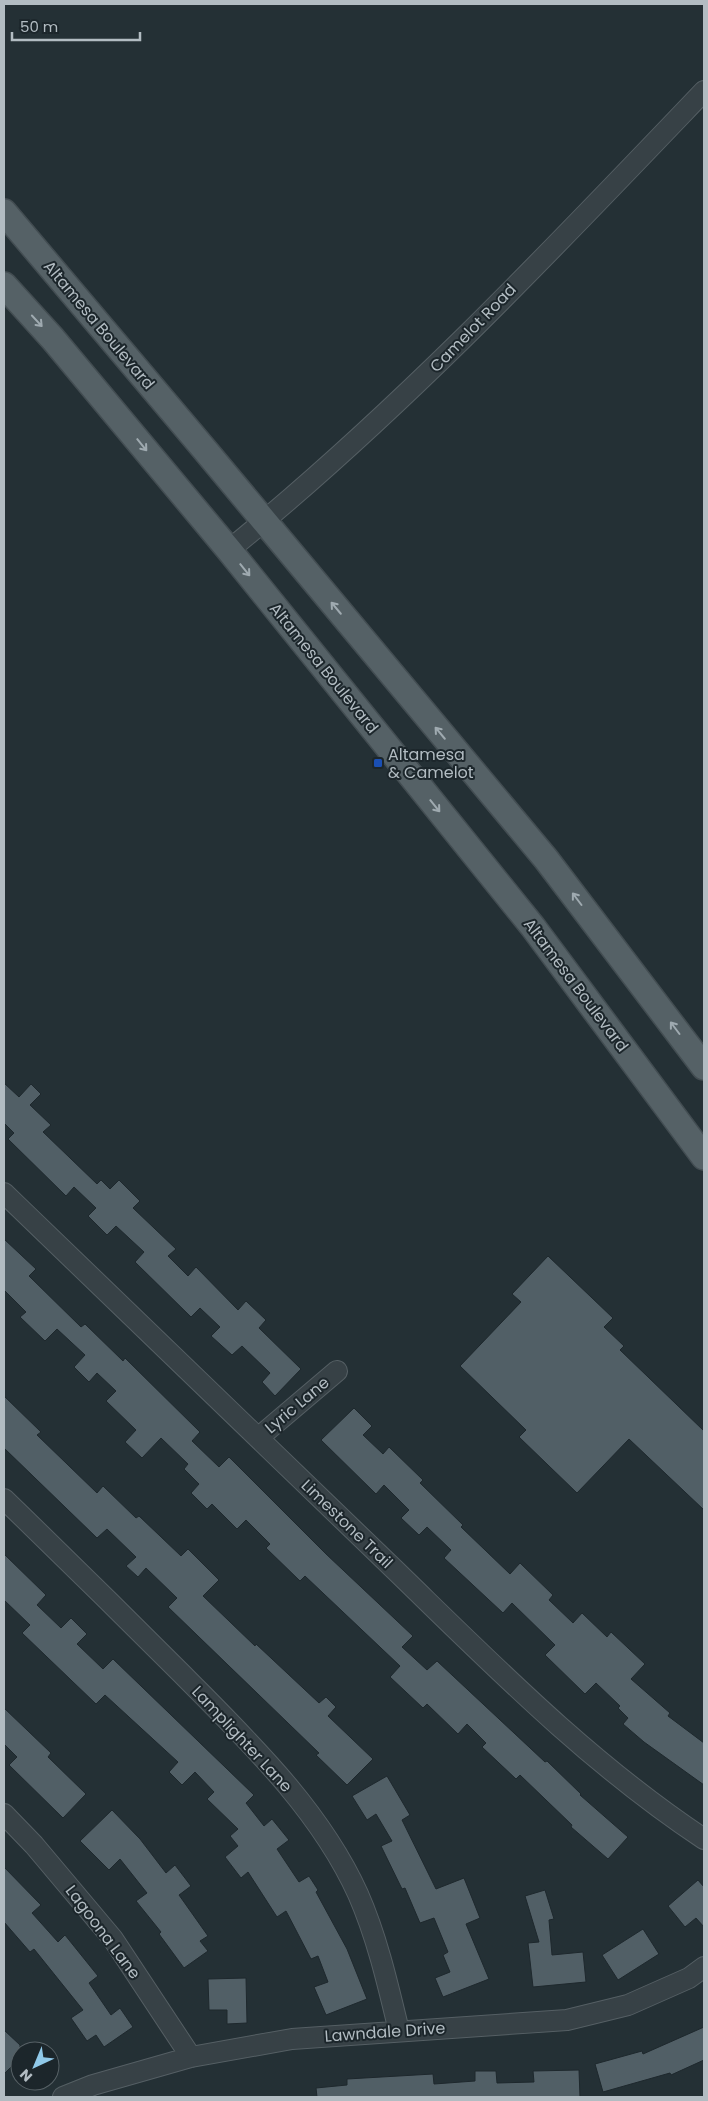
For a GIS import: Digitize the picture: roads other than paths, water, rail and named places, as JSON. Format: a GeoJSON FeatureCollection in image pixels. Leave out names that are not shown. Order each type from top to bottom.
{"type":"FeatureCollection","features":[{"type":"Feature","properties":{"kind":"main road","name":"Altamesa Boulevard"},"geometry":{"type":"LineString","coordinates":[[4,212],[546,859],[704,1067]]}},
{"type":"Feature","properties":{"kind":"main road","name":"Altamesa Boulevard"},"geometry":{"type":"LineString","coordinates":[[4,285],[53,339],[229,550],[533,927],[704,1157]]}},
{"type":"Feature","properties":{"kind":"street","name":"Camelot Road"},"geometry":{"type":"LineString","coordinates":[[229,550],[264,522],[432,371],[704,92]]}},
{"type":"Feature","properties":{"kind":"street","name":"Limestone Trail"},"geometry":{"type":"LineString","coordinates":[[4,1193],[481,1653],[587,1751],[648,1799],[704,1839]]}},
{"type":"Feature","properties":{"kind":"street","name":"Lyric Lane"},"geometry":{"type":"LineString","coordinates":[[258,1438],[337,1371]]}},
{"type":"Feature","properties":{"kind":"street","name":"Lamplighter Lane"},"geometry":{"type":"LineString","coordinates":[[4,1499],[236,1729],[288,1786],[320,1829],[358,1895],[383,1967],[399,2031]]}},
{"type":"Feature","properties":{"kind":"street","name":"Lagoona Lane"},"geometry":{"type":"LineString","coordinates":[[4,1814],[34,1845],[113,1939],[190,2057]]}},
{"type":"Feature","properties":{"kind":"street","name":"Lawndale Drive"},"geometry":{"type":"LineString","coordinates":[[63,2097],[93,2085],[190,2057],[292,2039],[567,2020],[628,2005],[688,1978],[704,1966]]}},
{"type":"Feature","properties":{"kind":"place","name":"Altamesa & Camelot"},"geometry":{"type":"Point","coordinates":[378,763]}}]}
